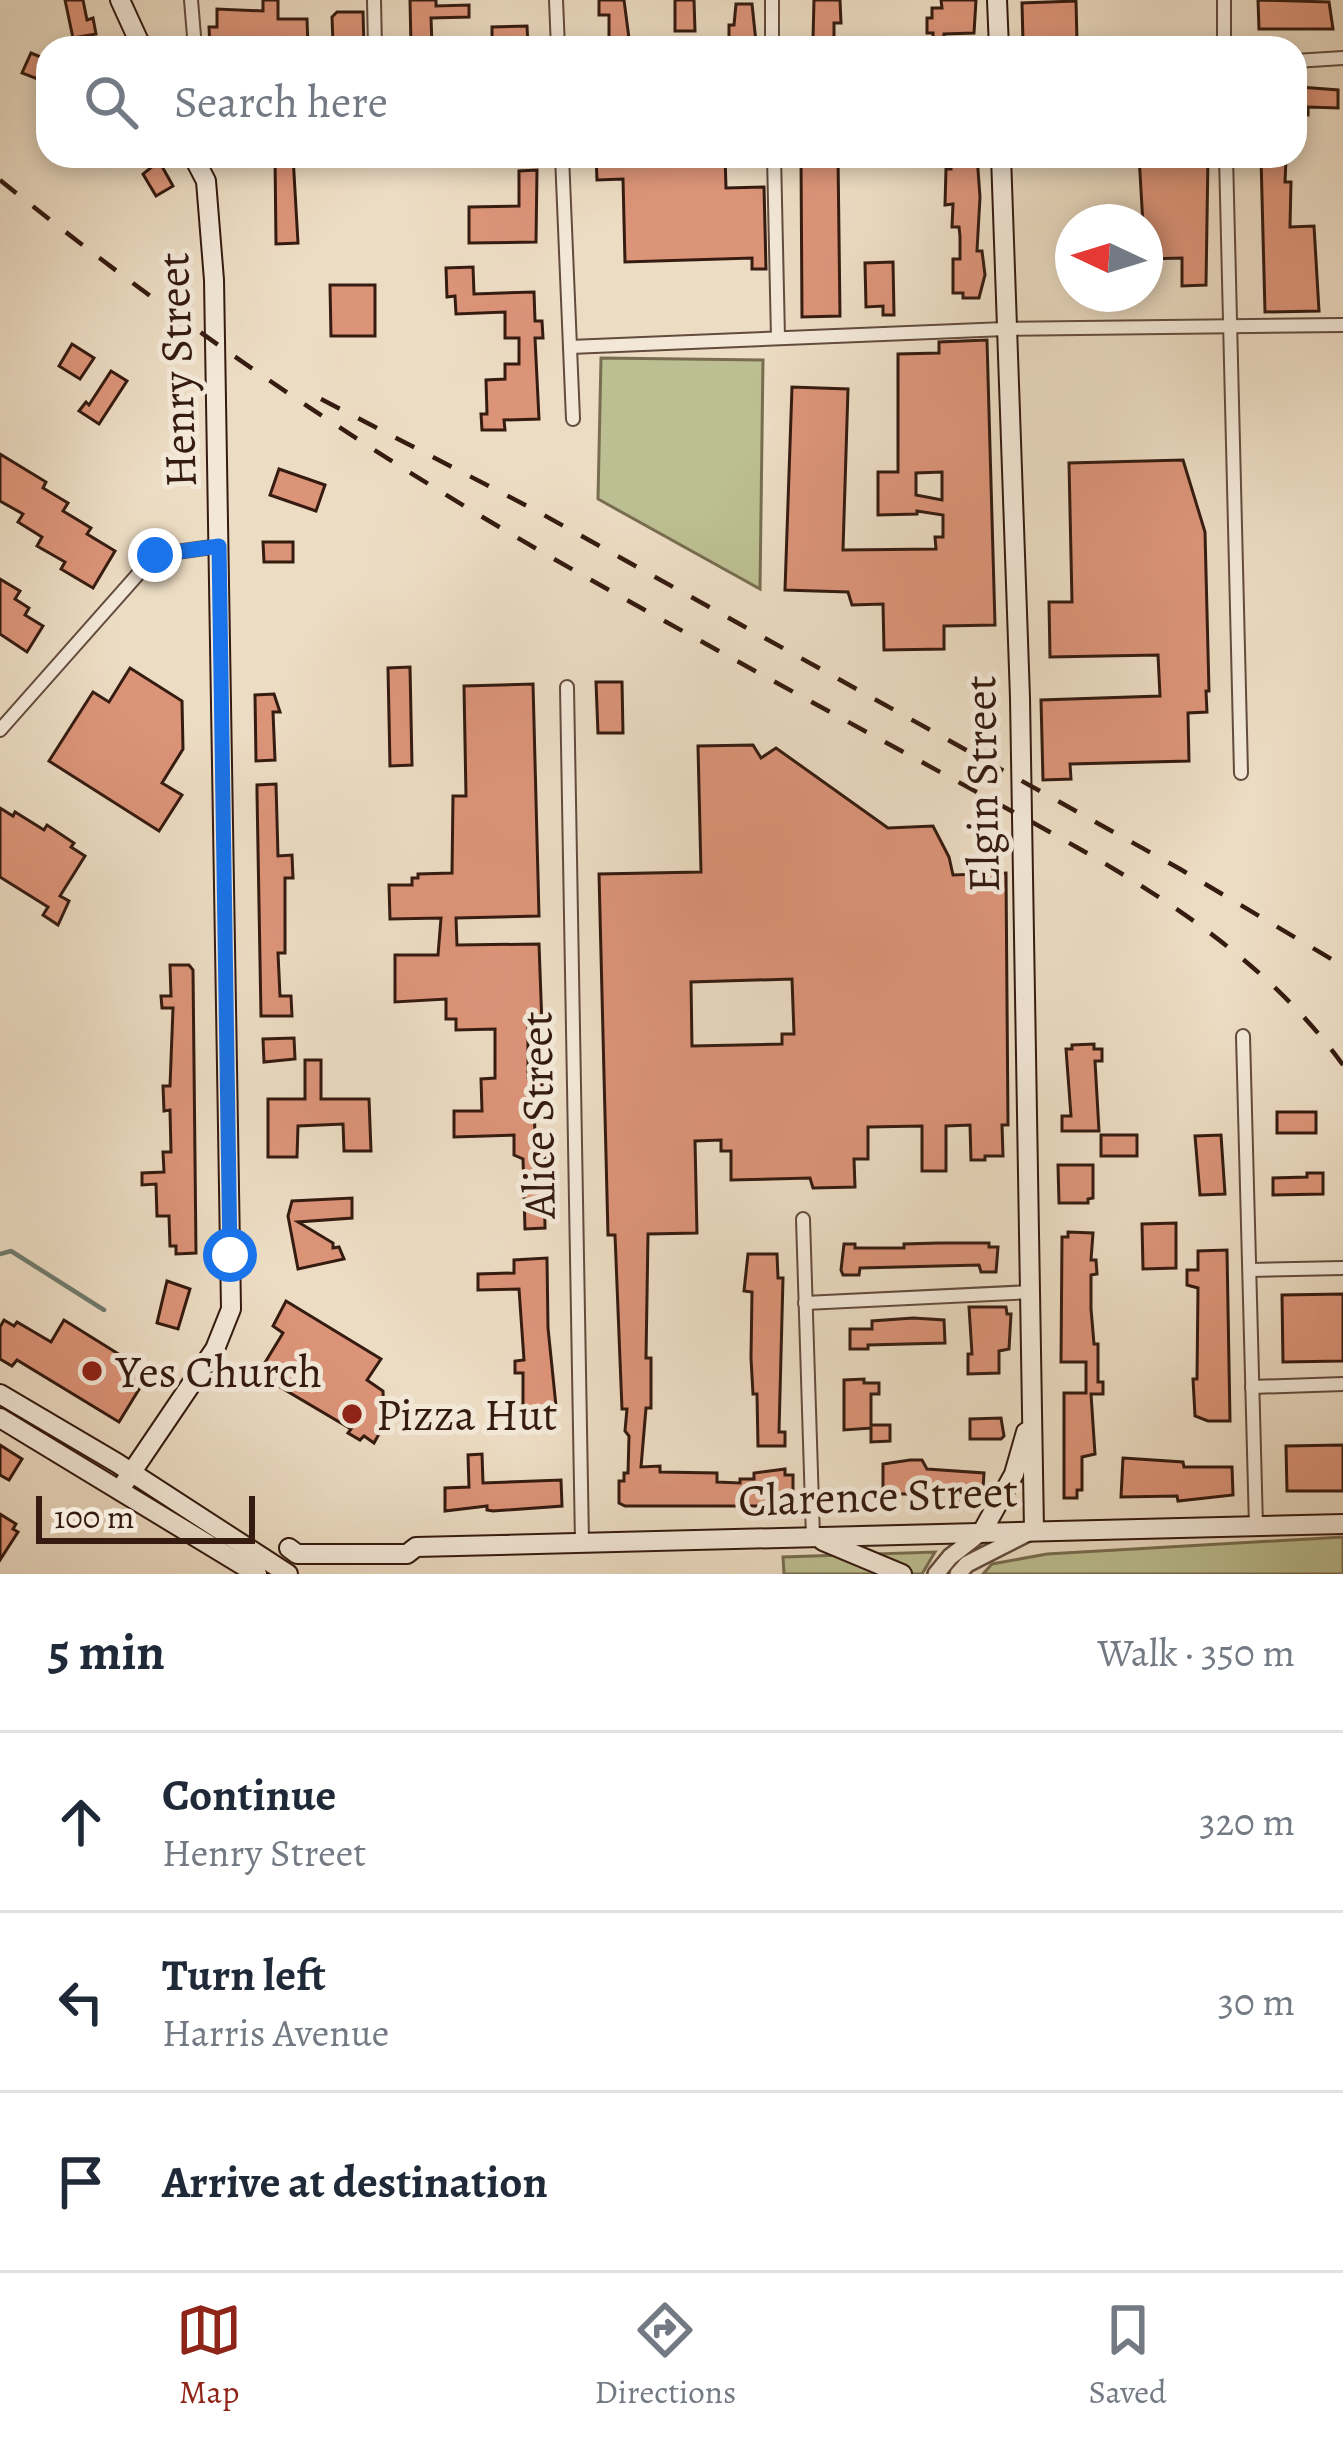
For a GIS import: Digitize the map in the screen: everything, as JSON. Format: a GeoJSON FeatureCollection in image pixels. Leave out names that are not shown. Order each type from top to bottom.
{"type":"FeatureCollection","features":[{"type":"Feature","properties":{"kind":"main road"},"geometry":{"type":"LineString","coordinates":[[120,0],[136,36]]}},
{"type":"Feature","properties":{"kind":"main road"},"geometry":{"type":"LineString","coordinates":[[998,0],[999,36]]}},
{"type":"Feature","properties":{"kind":"main road","name":"Henry Street"},"geometry":{"type":"LineString","coordinates":[[126,1480],[215,1349],[231,1310],[214,277],[206,182],[199,168]]}},
{"type":"Feature","properties":{"kind":"main road","name":"Elgin Street"},"geometry":{"type":"LineString","coordinates":[[1001,168],[1020,698],[1034,1530]]}},
{"type":"Feature","properties":{"kind":"main road"},"geometry":{"type":"LineString","coordinates":[[0,1394],[254,1566],[288,1574]]}},
{"type":"Feature","properties":{"kind":"main road","name":"Elgin Street"},"geometry":{"type":"LineString","coordinates":[[982,1532],[1014,1474],[1032,1411]]}},
{"type":"Feature","properties":{"kind":"main road"},"geometry":{"type":"LineString","coordinates":[[0,1418],[126,1480]]}},
{"type":"Feature","properties":{"kind":"main road","name":"Clarence Street"},"geometry":{"type":"LineString","coordinates":[[254,1566],[275,1546],[289,1548],[297,1543],[406,1541],[416,1547],[1343,1524]]}},
{"type":"Feature","properties":{"kind":"main road"},"geometry":{"type":"LineString","coordinates":[[813,1537],[902,1574]]}},
{"type":"Feature","properties":{"kind":"street"},"geometry":{"type":"LineString","coordinates":[[191,0],[194,36]]}},
{"type":"Feature","properties":{"kind":"street"},"geometry":{"type":"LineString","coordinates":[[374,0],[375,36]]}},
{"type":"Feature","properties":{"kind":"street"},"geometry":{"type":"LineString","coordinates":[[556,0],[558,36]]}},
{"type":"Feature","properties":{"kind":"street"},"geometry":{"type":"LineString","coordinates":[[772,0],[772,36]]}},
{"type":"Feature","properties":{"kind":"street"},"geometry":{"type":"LineString","coordinates":[[1224,0],[1224,36]]}},
{"type":"Feature","properties":{"kind":"street"},"geometry":{"type":"LineString","coordinates":[[1307,60],[1343,58]]}},
{"type":"Feature","properties":{"kind":"street"},"geometry":{"type":"LineString","coordinates":[[563,168],[573,419]]}},
{"type":"Feature","properties":{"kind":"street"},"geometry":{"type":"LineString","coordinates":[[774,168],[778,338]]}},
{"type":"Feature","properties":{"kind":"street"},"geometry":{"type":"LineString","coordinates":[[1226,168],[1241,773]]}},
{"type":"Feature","properties":{"kind":"street"},"geometry":{"type":"LineString","coordinates":[[570,347],[1005,329],[1343,325]]}},
{"type":"Feature","properties":{"kind":"street"},"geometry":{"type":"LineString","coordinates":[[0,730],[155,555],[219,546]]}},
{"type":"Feature","properties":{"kind":"street","name":"Alice Street"},"geometry":{"type":"LineString","coordinates":[[567,687],[582,1542]]}},
{"type":"Feature","properties":{"kind":"street"},"geometry":{"type":"LineString","coordinates":[[1243,1036],[1256,1526]]}},
{"type":"Feature","properties":{"kind":"street"},"geometry":{"type":"LineString","coordinates":[[803,1219],[813,1537]]}},
{"type":"Feature","properties":{"kind":"street"},"geometry":{"type":"LineString","coordinates":[[1250,1270],[1343,1268]]}},
{"type":"Feature","properties":{"kind":"street"},"geometry":{"type":"LineString","coordinates":[[805,1303],[1030,1292]]}},
{"type":"Feature","properties":{"kind":"street"},"geometry":{"type":"LineString","coordinates":[[1252,1387],[1343,1384]]}},
{"type":"Feature","properties":{"kind":"street"},"geometry":{"type":"LineString","coordinates":[[958,1574],[967,1564],[1034,1530]]}},
{"type":"Feature","properties":{"kind":"street"},"geometry":{"type":"LineString","coordinates":[[936,1574],[982,1532]]}},
{"type":"Feature","properties":{"kind":"green space"},"geometry":{"type":"Polygon","coordinates":[[[601,358],[763,360],[760,589],[598,499],[601,358]]]}},
{"type":"Feature","properties":{"kind":"green space"},"geometry":{"type":"Polygon","coordinates":[[[1343,1537],[1343,1574],[983,1574],[992,1564],[1047,1554],[1343,1537]]]}},
{"type":"Feature","properties":{"kind":"green space"},"geometry":{"type":"Polygon","coordinates":[[[935,1552],[922,1574],[784,1574],[783,1557],[935,1552]]]}},
{"type":"Feature","properties":{"kind":"building"},"geometry":{"type":"Polygon","coordinates":[[[65,0],[83,0],[96,34],[73,36],[65,0]]]}},
{"type":"Feature","properties":{"kind":"building"},"geometry":{"type":"Polygon","coordinates":[[[263,0],[278,0],[278,19],[307,19],[308,36],[209,36],[209,27],[217,27],[217,9],[263,11],[263,0]]]}},
{"type":"Feature","properties":{"kind":"building"},"geometry":{"type":"Polygon","coordinates":[[[410,0],[436,0],[436,6],[469,5],[469,17],[431,18],[432,36],[411,36],[410,0]]]}},
{"type":"Feature","properties":{"kind":"building"},"geometry":{"type":"Polygon","coordinates":[[[599,0],[624,0],[629,36],[609,36],[609,15],[599,15],[599,0]]]}},
{"type":"Feature","properties":{"kind":"building"},"geometry":{"type":"Polygon","coordinates":[[[675,0],[694,0],[695,31],[675,31],[675,0]]]}},
{"type":"Feature","properties":{"kind":"building"},"geometry":{"type":"Polygon","coordinates":[[[814,0],[840,0],[841,23],[834,23],[834,36],[813,36],[814,0]]]}},
{"type":"Feature","properties":{"kind":"building"},"geometry":{"type":"Polygon","coordinates":[[[941,0],[976,0],[974,33],[927,33],[932,8],[942,8],[941,0]]]}},
{"type":"Feature","properties":{"kind":"building"},"geometry":{"type":"Polygon","coordinates":[[[1258,0],[1329,2],[1333,29],[1259,29],[1258,0]]]}},
{"type":"Feature","properties":{"kind":"building"},"geometry":{"type":"Polygon","coordinates":[[[1076,1],[1077,36],[1023,36],[1022,3],[1076,1]]]}},
{"type":"Feature","properties":{"kind":"building"},"geometry":{"type":"Polygon","coordinates":[[[736,4],[752,4],[755,36],[729,36],[729,25],[734,25],[736,4]]]}},
{"type":"Feature","properties":{"kind":"building"},"geometry":{"type":"Polygon","coordinates":[[[337,12],[363,12],[364,36],[333,36],[332,17],[337,12]]]}},
{"type":"Feature","properties":{"kind":"building"},"geometry":{"type":"Polygon","coordinates":[[[527,26],[528,36],[492,36],[492,27],[527,26]]]}},
{"type":"Feature","properties":{"kind":"building"},"geometry":{"type":"Polygon","coordinates":[[[31,53],[36,55],[36,78],[22,73],[31,53]]]}},
{"type":"Feature","properties":{"kind":"building"},"geometry":{"type":"Polygon","coordinates":[[[1307,88],[1338,90],[1338,108],[1308,107],[1308,115],[1307,88]]]}},
{"type":"Feature","properties":{"kind":"building"},"geometry":{"type":"Polygon","coordinates":[[[150,168],[163,168],[173,186],[156,196],[143,174],[150,168]]]}},
{"type":"Feature","properties":{"kind":"building"},"geometry":{"type":"Polygon","coordinates":[[[275,168],[294,168],[298,243],[276,244],[275,168]]]}},
{"type":"Feature","properties":{"kind":"building"},"geometry":{"type":"Polygon","coordinates":[[[596,168],[725,168],[726,188],[764,187],[766,269],[752,269],[752,258],[625,262],[623,179],[597,180],[596,168]]]}},
{"type":"Feature","properties":{"kind":"building"},"geometry":{"type":"Polygon","coordinates":[[[801,168],[838,168],[840,316],[802,317],[801,168]]]}},
{"type":"Feature","properties":{"kind":"building"},"geometry":{"type":"Polygon","coordinates":[[[978,168],[977,251],[982,251],[985,275],[979,298],[953,293],[953,259],[960,259],[960,236],[959,227],[952,227],[953,204],[945,205],[946,169],[978,168]]]}},
{"type":"Feature","properties":{"kind":"building"},"geometry":{"type":"Polygon","coordinates":[[[1140,168],[1208,168],[1206,285],[1182,286],[1182,258],[1163,259],[1163,204],[1142,204],[1140,168]]]}},
{"type":"Feature","properties":{"kind":"building"},"geometry":{"type":"Polygon","coordinates":[[[1261,168],[1286,168],[1285,182],[1291,182],[1290,227],[1314,226],[1319,311],[1265,312],[1261,168]]]}},
{"type":"Feature","properties":{"kind":"building"},"geometry":{"type":"Polygon","coordinates":[[[537,170],[536,242],[469,243],[469,207],[519,206],[519,171],[537,170]]]}},
{"type":"Feature","properties":{"kind":"building"},"geometry":{"type":"Polygon","coordinates":[[[893,262],[894,315],[883,315],[883,306],[866,307],[865,263],[893,262]]]}},
{"type":"Feature","properties":{"kind":"building"},"geometry":{"type":"Polygon","coordinates":[[[473,267],[474,294],[534,292],[535,321],[542,321],[543,338],[535,338],[539,419],[504,420],[505,430],[482,430],[481,414],[487,414],[486,380],[505,379],[505,364],[519,364],[519,338],[505,338],[505,312],[456,314],[455,296],[447,297],[446,268],[473,267]]]}},
{"type":"Feature","properties":{"kind":"building"},"geometry":{"type":"Polygon","coordinates":[[[330,285],[375,285],[375,336],[331,336],[330,285]]]}},
{"type":"Feature","properties":{"kind":"building"},"geometry":{"type":"Polygon","coordinates":[[[987,340],[995,625],[944,626],[944,649],[884,650],[883,604],[852,605],[848,592],[785,590],[792,387],[848,389],[843,550],[936,549],[935,537],[943,537],[943,515],[917,511],[878,515],[878,472],[898,472],[898,354],[939,353],[939,342],[987,340]],[[942,472],[916,473],[916,495],[942,500],[942,472]]]}},
{"type":"Feature","properties":{"kind":"building"},"geometry":{"type":"Polygon","coordinates":[[[72,344],[94,358],[80,379],[59,366],[72,344]]]}},
{"type":"Feature","properties":{"kind":"building"},"geometry":{"type":"Polygon","coordinates":[[[111,371],[127,381],[99,424],[79,411],[86,402],[89,405],[111,371]]]}},
{"type":"Feature","properties":{"kind":"building"},"geometry":{"type":"Polygon","coordinates":[[[0,454],[46,482],[43,488],[68,503],[63,511],[115,551],[93,588],[61,569],[65,562],[37,546],[42,537],[18,522],[23,514],[0,501],[0,454]]]}},
{"type":"Feature","properties":{"kind":"building"},"geometry":{"type":"Polygon","coordinates":[[[1183,460],[1205,532],[1209,691],[1207,712],[1188,713],[1189,761],[1070,764],[1071,779],[1043,780],[1041,700],[1160,696],[1158,655],[1050,657],[1049,602],[1072,602],[1069,463],[1183,460]]]}},
{"type":"Feature","properties":{"kind":"building"},"geometry":{"type":"Polygon","coordinates":[[[279,469],[325,485],[316,511],[270,495],[279,469]]]}},
{"type":"Feature","properties":{"kind":"building"},"geometry":{"type":"Polygon","coordinates":[[[263,542],[293,542],[293,562],[264,562],[263,542]]]}},
{"type":"Feature","properties":{"kind":"building"},"geometry":{"type":"Polygon","coordinates":[[[0,579],[20,591],[15,599],[29,608],[25,615],[43,626],[27,652],[0,634],[0,579]]]}},
{"type":"Feature","properties":{"kind":"building"},"geometry":{"type":"Polygon","coordinates":[[[410,667],[412,765],[390,766],[388,668],[410,667]]]}},
{"type":"Feature","properties":{"kind":"building"},"geometry":{"type":"Polygon","coordinates":[[[130,668],[182,701],[183,749],[162,783],[182,795],[159,831],[49,761],[93,692],[109,702],[130,668]]]}},
{"type":"Feature","properties":{"kind":"building"},"geometry":{"type":"Polygon","coordinates":[[[596,682],[622,682],[623,733],[598,733],[596,682]]]}},
{"type":"Feature","properties":{"kind":"building"},"geometry":{"type":"Polygon","coordinates":[[[533,684],[539,916],[456,918],[457,945],[539,944],[542,1026],[528,1027],[528,1077],[542,1077],[542,1097],[534,1098],[535,1138],[550,1137],[551,1158],[544,1158],[545,1228],[525,1229],[523,1159],[514,1155],[514,1135],[454,1137],[454,1111],[482,1111],[481,1079],[495,1078],[495,1029],[456,1030],[456,1019],[446,1019],[446,999],[395,1002],[395,955],[438,955],[441,918],[390,919],[389,885],[412,885],[418,874],[452,873],[453,796],[466,796],[464,686],[533,684]]]}},
{"type":"Feature","properties":{"kind":"building"},"geometry":{"type":"Polygon","coordinates":[[[274,694],[280,712],[273,712],[275,760],[256,761],[255,695],[274,694]]]}},
{"type":"Feature","properties":{"kind":"building"},"geometry":{"type":"Polygon","coordinates":[[[753,745],[761,758],[776,748],[888,828],[933,826],[953,875],[1006,873],[1008,1125],[1002,1125],[1003,1156],[971,1160],[970,1125],[946,1126],[946,1171],[922,1171],[922,1126],[868,1127],[868,1159],[854,1159],[855,1187],[813,1188],[810,1178],[731,1180],[731,1151],[721,1151],[721,1140],[695,1141],[697,1233],[648,1234],[646,1358],[651,1358],[651,1408],[646,1408],[641,1467],[717,1473],[717,1482],[740,1483],[740,1479],[754,1479],[754,1473],[785,1469],[785,1475],[793,1475],[793,1506],[619,1503],[619,1481],[628,1473],[629,1436],[625,1431],[627,1409],[622,1409],[615,1235],[608,1235],[599,874],[701,872],[698,746],[753,745]],[[792,979],[691,982],[692,1046],[782,1044],[782,1034],[794,1034],[792,979]]]}},
{"type":"Feature","properties":{"kind":"building"},"geometry":{"type":"Polygon","coordinates":[[[276,784],[278,856],[292,855],[293,878],[285,878],[285,953],[278,953],[280,996],[291,996],[292,1016],[261,1016],[257,785],[276,784]]]}},
{"type":"Feature","properties":{"kind":"building"},"geometry":{"type":"Polygon","coordinates":[[[0,808],[44,830],[47,825],[85,856],[60,896],[69,901],[58,925],[43,915],[48,907],[0,877],[0,808]]]}},
{"type":"Feature","properties":{"kind":"building"},"geometry":{"type":"Polygon","coordinates":[[[170,965],[189,965],[193,970],[196,1253],[176,1254],[176,1246],[170,1246],[169,1216],[157,1216],[156,1184],[142,1185],[142,1173],[164,1172],[163,1152],[171,1152],[170,1110],[164,1111],[163,1086],[170,1086],[173,1008],[162,1008],[161,996],[171,996],[170,965]]]}},
{"type":"Feature","properties":{"kind":"building"},"geometry":{"type":"Polygon","coordinates":[[[294,1038],[295,1059],[264,1062],[263,1039],[294,1038]]]}},
{"type":"Feature","properties":{"kind":"building"},"geometry":{"type":"Polygon","coordinates":[[[1094,1044],[1094,1049],[1102,1049],[1102,1061],[1095,1061],[1099,1131],[1062,1131],[1062,1116],[1071,1116],[1066,1049],[1094,1044]]]}},
{"type":"Feature","properties":{"kind":"building"},"geometry":{"type":"Polygon","coordinates":[[[305,1060],[321,1060],[321,1099],[369,1099],[371,1151],[344,1151],[343,1124],[298,1126],[297,1157],[268,1157],[268,1099],[305,1099],[305,1060]]]}},
{"type":"Feature","properties":{"kind":"building"},"geometry":{"type":"Polygon","coordinates":[[[1277,1112],[1316,1112],[1316,1133],[1277,1133],[1277,1112]]]}},
{"type":"Feature","properties":{"kind":"building"},"geometry":{"type":"Polygon","coordinates":[[[1101,1135],[1137,1135],[1137,1156],[1101,1156],[1101,1135]]]}},
{"type":"Feature","properties":{"kind":"building"},"geometry":{"type":"Polygon","coordinates":[[[1221,1135],[1225,1194],[1200,1195],[1195,1136],[1221,1135]]]}},
{"type":"Feature","properties":{"kind":"building"},"geometry":{"type":"Polygon","coordinates":[[[1058,1165],[1093,1165],[1093,1198],[1088,1203],[1059,1203],[1058,1165]]]}},
{"type":"Feature","properties":{"kind":"building"},"geometry":{"type":"Polygon","coordinates":[[[1307,1173],[1323,1173],[1323,1194],[1273,1195],[1273,1178],[1307,1177],[1307,1173]]]}},
{"type":"Feature","properties":{"kind":"building"},"geometry":{"type":"Polygon","coordinates":[[[352,1198],[352,1218],[298,1222],[333,1243],[333,1248],[339,1247],[344,1259],[298,1269],[288,1216],[292,1201],[352,1198]]]}},
{"type":"Feature","properties":{"kind":"building"},"geometry":{"type":"Polygon","coordinates":[[[1176,1223],[1176,1268],[1143,1269],[1142,1224],[1176,1223]]]}},
{"type":"Feature","properties":{"kind":"building"},"geometry":{"type":"Polygon","coordinates":[[[1068,1232],[1093,1233],[1091,1260],[1096,1260],[1097,1274],[1091,1275],[1091,1309],[1094,1344],[1098,1344],[1098,1382],[1103,1382],[1103,1394],[1091,1394],[1095,1454],[1082,1457],[1082,1490],[1077,1490],[1077,1498],[1064,1498],[1064,1393],[1086,1393],[1086,1362],[1061,1362],[1062,1237],[1068,1237],[1068,1232]]]}},
{"type":"Feature","properties":{"kind":"building"},"geometry":{"type":"Polygon","coordinates":[[[989,1243],[989,1247],[998,1247],[996,1272],[981,1272],[979,1265],[860,1268],[859,1275],[843,1275],[841,1270],[844,1244],[904,1248],[904,1244],[989,1243]]]}},
{"type":"Feature","properties":{"kind":"building"},"geometry":{"type":"Polygon","coordinates":[[[1227,1250],[1230,1421],[1208,1421],[1195,1416],[1198,1288],[1187,1285],[1187,1270],[1198,1270],[1198,1251],[1227,1250]]]}},
{"type":"Feature","properties":{"kind":"building"},"geometry":{"type":"Polygon","coordinates":[[[748,1254],[777,1254],[778,1278],[783,1278],[779,1432],[785,1432],[785,1446],[758,1446],[752,1292],[744,1291],[748,1254]]]}},
{"type":"Feature","properties":{"kind":"building"},"geometry":{"type":"Polygon","coordinates":[[[547,1258],[556,1406],[523,1408],[523,1373],[515,1373],[515,1361],[524,1360],[519,1289],[478,1290],[478,1274],[514,1273],[514,1260],[547,1258]]]}},
{"type":"Feature","properties":{"kind":"building"},"geometry":{"type":"Polygon","coordinates":[[[167,1281],[190,1289],[178,1329],[157,1323],[167,1281]]]}},
{"type":"Feature","properties":{"kind":"building"},"geometry":{"type":"Polygon","coordinates":[[[1343,1294],[1343,1361],[1283,1362],[1282,1295],[1343,1294]]]}},
{"type":"Feature","properties":{"kind":"building"},"geometry":{"type":"Polygon","coordinates":[[[286,1301],[381,1359],[367,1380],[383,1391],[384,1425],[374,1443],[348,1433],[351,1429],[258,1374],[283,1333],[273,1326],[286,1301]]]}},
{"type":"Feature","properties":{"kind":"building"},"geometry":{"type":"Polygon","coordinates":[[[969,1307],[1006,1307],[1011,1314],[1009,1349],[999,1351],[999,1373],[968,1374],[968,1354],[972,1354],[969,1307]]]}},
{"type":"Feature","properties":{"kind":"building","name":"Yes Church"},"geometry":{"type":"Polygon","coordinates":[[[4,1320],[14,1326],[17,1322],[51,1342],[64,1320],[149,1373],[119,1422],[17,1360],[12,1366],[0,1359],[4,1320]]]}},
{"type":"Feature","properties":{"kind":"building"},"geometry":{"type":"Polygon","coordinates":[[[944,1320],[945,1343],[850,1349],[850,1329],[872,1329],[872,1321],[944,1320]]]}},
{"type":"Feature","properties":{"kind":"building"},"geometry":{"type":"Polygon","coordinates":[[[864,1379],[864,1383],[879,1383],[879,1394],[871,1394],[871,1425],[890,1425],[890,1441],[871,1442],[871,1428],[844,1430],[844,1380],[864,1379]]]}},
{"type":"Feature","properties":{"kind":"building"},"geometry":{"type":"Polygon","coordinates":[[[1001,1418],[1001,1439],[970,1439],[970,1419],[1001,1418]]]}},
{"type":"Feature","properties":{"kind":"building"},"geometry":{"type":"Polygon","coordinates":[[[0,1445],[22,1459],[9,1480],[0,1475],[0,1445]]]}},
{"type":"Feature","properties":{"kind":"building"},"geometry":{"type":"Polygon","coordinates":[[[1343,1445],[1343,1491],[1287,1491],[1286,1446],[1343,1445]]]}},
{"type":"Feature","properties":{"kind":"building"},"geometry":{"type":"Polygon","coordinates":[[[482,1454],[483,1483],[561,1480],[562,1506],[445,1511],[445,1488],[469,1487],[468,1455],[482,1454]]]}},
{"type":"Feature","properties":{"kind":"building"},"geometry":{"type":"Polygon","coordinates":[[[1123,1458],[1183,1462],[1184,1467],[1232,1467],[1233,1495],[1178,1501],[1177,1496],[1121,1497],[1123,1458]]]}},
{"type":"Feature","properties":{"kind":"building"},"geometry":{"type":"Polygon","coordinates":[[[922,1460],[927,1469],[984,1473],[982,1504],[952,1501],[950,1486],[927,1486],[927,1493],[921,1494],[883,1494],[883,1464],[922,1460]]]}},
{"type":"Feature","properties":{"kind":"building"},"geometry":{"type":"Polygon","coordinates":[[[0,1514],[16,1524],[13,1529],[18,1532],[0,1560],[0,1514]]]}},
{"type":"Feature","properties":{"kind":"waterway"},"geometry":{"type":"LineString","coordinates":[[0,1254],[11,1251],[104,1310]]}},
{"type":"Feature","properties":{"kind":"railway"},"geometry":{"type":"LineString","coordinates":[[0,180],[215,342],[438,490],[1164,900],[1261,975],[1343,1065]]}},
{"type":"Feature","properties":{"kind":"railway"},"geometry":{"type":"LineString","coordinates":[[321,399],[533,509],[1180,869],[1343,966]]}},
{"type":"Feature","properties":{"kind":"place","name":"Yes Church"},"geometry":{"type":"Point","coordinates":[92,1371]}},
{"type":"Feature","properties":{"kind":"place","name":"Pizza Hut"},"geometry":{"type":"Point","coordinates":[352,1414]}},
{"type":"Feature","properties":{"kind":"route"},"geometry":{"type":"LineString","coordinates":[[155,555],[219,546],[230,1255]]}}]}
